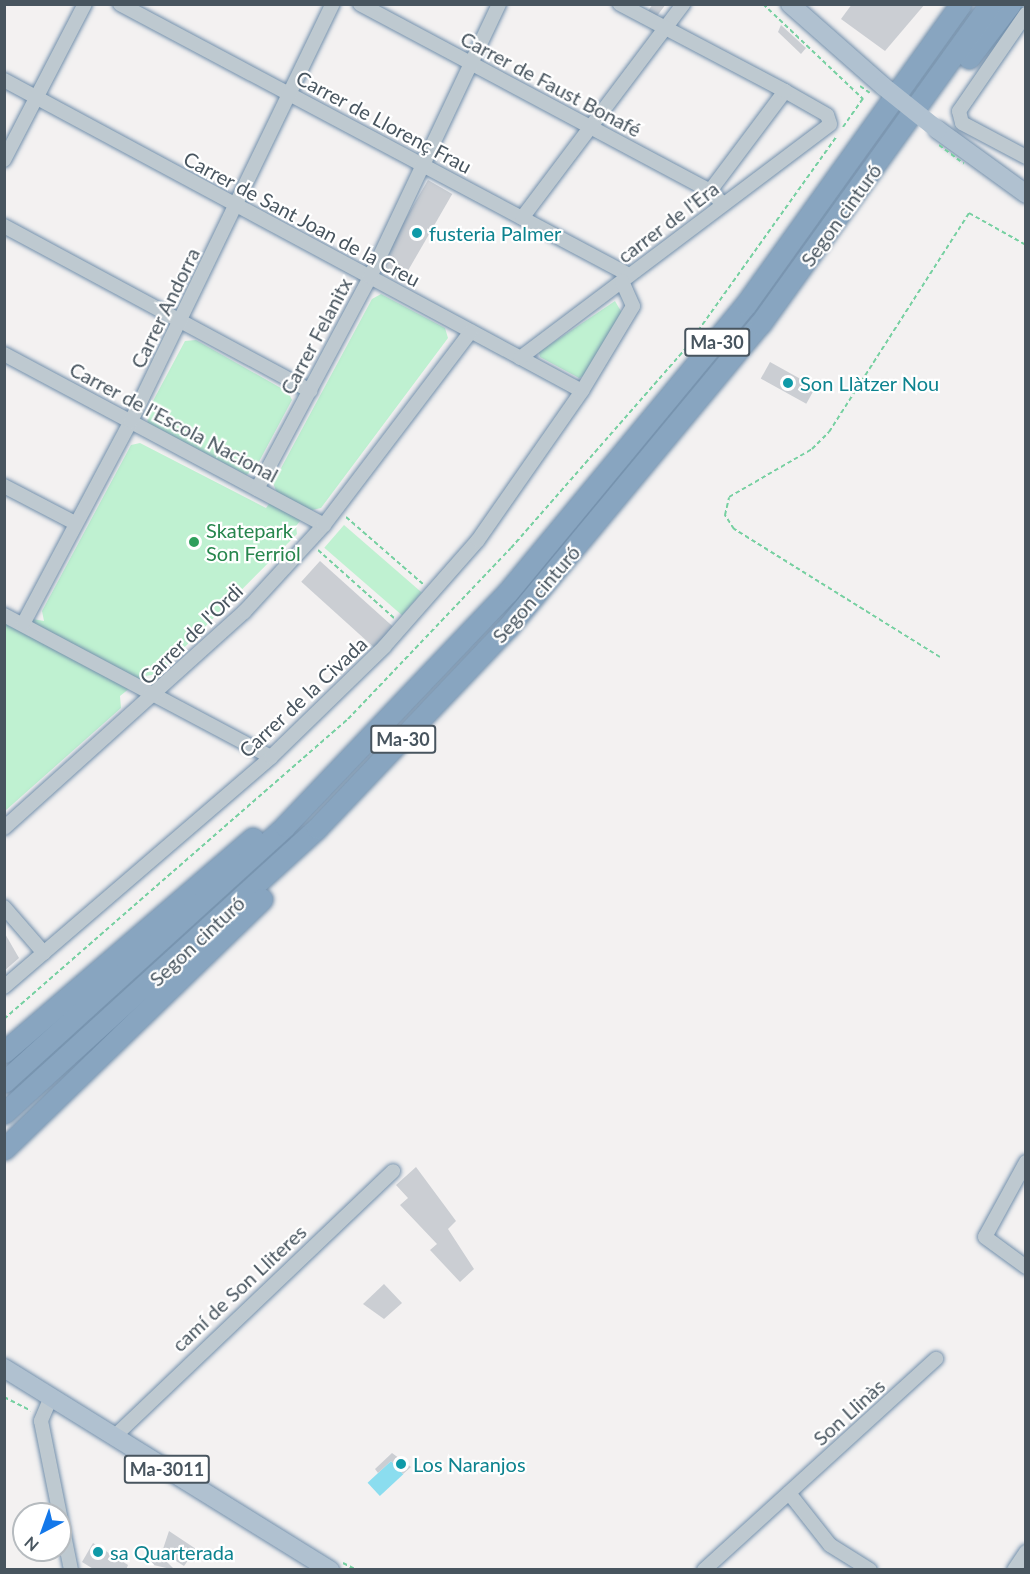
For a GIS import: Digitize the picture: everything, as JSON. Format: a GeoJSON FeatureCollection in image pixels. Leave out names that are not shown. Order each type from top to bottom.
{"type":"FeatureCollection","features":[{"type":"Feature","properties":{"kind":"highway"},"geometry":{"type":"LineString","coordinates":[[923,60],[949,4]]}},
{"type":"Feature","properties":{"kind":"highway","name":"Segon cinturó"},"geometry":{"type":"LineString","coordinates":[[366,744],[507,592],[688,378],[923,60],[961,4]]}},
{"type":"Feature","properties":{"kind":"highway","name":"Segon cinturó"},"geometry":{"type":"LineString","coordinates":[[4,1113],[183,955],[414,728],[584,540],[759,324],[990,4]]}},
{"type":"Feature","properties":{"kind":"highway"},"geometry":{"type":"LineString","coordinates":[[759,324],[800,286],[1010,4]]}},
{"type":"Feature","properties":{"kind":"highway"},"geometry":{"type":"LineString","coordinates":[[4,1149],[355,804],[392,765],[414,728]]}},
{"type":"Feature","properties":{"kind":"highway"},"geometry":{"type":"LineString","coordinates":[[4,1052],[264,829],[321,773],[366,744]]}},
{"type":"Feature","properties":{"kind":"highway","name":"Ma-30"},"geometry":{"type":"LineString","coordinates":[[4,1082],[200,908],[366,744]]}},
{"type":"Feature","properties":{"kind":"main road"},"geometry":{"type":"LineString","coordinates":[[790,4],[883,86],[938,130],[1026,194]]}},
{"type":"Feature","properties":{"kind":"main road","name":"Ma-3011"},"geometry":{"type":"LineString","coordinates":[[4,1368],[333,1564]]}},
{"type":"Feature","properties":{"kind":"street"},"geometry":{"type":"LineString","coordinates":[[4,160],[86,4]]}},
{"type":"Feature","properties":{"kind":"street","name":"Carrer de Llorenç Frau"},"geometry":{"type":"LineString","coordinates":[[120,4],[522,218],[626,278]]}},
{"type":"Feature","properties":{"kind":"street","name":"Carrer Andorra"},"geometry":{"type":"LineString","coordinates":[[23,624],[131,422],[333,4]]}},
{"type":"Feature","properties":{"kind":"street","name":"Carrer de Faust Bonafé"},"geometry":{"type":"LineString","coordinates":[[360,4],[710,191],[721,202]]}},
{"type":"Feature","properties":{"kind":"street","name":"Carrer Felanitx"},"geometry":{"type":"LineString","coordinates":[[257,489],[369,277],[499,4]]}},
{"type":"Feature","properties":{"kind":"street"},"geometry":{"type":"LineString","coordinates":[[620,4],[785,91],[710,191]]}},
{"type":"Feature","properties":{"kind":"street"},"geometry":{"type":"LineString","coordinates":[[522,218],[683,4]]}},
{"type":"Feature","properties":{"kind":"street"},"geometry":{"type":"LineString","coordinates":[[1026,14],[959,111],[963,123],[1026,158]]}},
{"type":"Feature","properties":{"kind":"street","name":"Carrer de Sant Joan de la Creu"},"geometry":{"type":"LineString","coordinates":[[4,80],[582,391]]}},
{"type":"Feature","properties":{"kind":"street","name":"carrer de l'Era"},"geometry":{"type":"LineString","coordinates":[[520,358],[721,202],[830,124],[827,115],[785,91]]}},
{"type":"Feature","properties":{"kind":"street"},"geometry":{"type":"LineString","coordinates":[[4,226],[310,390]]}},
{"type":"Feature","properties":{"kind":"street","name":"Carrer de la Civada"},"geometry":{"type":"LineString","coordinates":[[4,987],[271,757],[403,626],[478,540],[582,391],[633,306],[626,278]]}},
{"type":"Feature","properties":{"kind":"street","name":"Carrer de l'Ordi"},"geometry":{"type":"LineString","coordinates":[[4,828],[157,694],[309,541],[337,509],[471,331]]}},
{"type":"Feature","properties":{"kind":"street","name":"Carrer de l'Escola Nacional"},"geometry":{"type":"LineString","coordinates":[[4,354],[324,525]]}},
{"type":"Feature","properties":{"kind":"street"},"geometry":{"type":"LineString","coordinates":[[4,486],[75,523]]}},
{"type":"Feature","properties":{"kind":"street"},"geometry":{"type":"LineString","coordinates":[[4,615],[157,694],[271,757]]}},
{"type":"Feature","properties":{"kind":"street"},"geometry":{"type":"LineString","coordinates":[[4,907],[44,953]]}},
{"type":"Feature","properties":{"kind":"street"},"geometry":{"type":"LineString","coordinates":[[1026,1162],[985,1237],[1026,1267]]}},
{"type":"Feature","properties":{"kind":"street","name":"camí de Son Lliteres"},"geometry":{"type":"LineString","coordinates":[[115,1436],[393,1171]]}},
{"type":"Feature","properties":{"kind":"street","name":"Son Llinàs"},"geometry":{"type":"LineString","coordinates":[[704,1569],[936,1359]]}},
{"type":"Feature","properties":{"kind":"street"},"geometry":{"type":"LineString","coordinates":[[51,1397],[41,1416],[71,1569]]}},
{"type":"Feature","properties":{"kind":"street"},"geometry":{"type":"LineString","coordinates":[[789,1493],[830,1545],[870,1569]]}},
{"type":"Feature","properties":{"kind":"street"},"geometry":{"type":"LineString","coordinates":[[1014,1569],[1026,1552]]}},
{"type":"Feature","properties":{"kind":"path"},"geometry":{"type":"LineString","coordinates":[[763,4],[864,98],[843,127]]}},
{"type":"Feature","properties":{"kind":"path"},"geometry":{"type":"LineString","coordinates":[[940,657],[734,529],[725,515],[729,497],[812,449],[829,432],[969,213],[1026,245]]}},
{"type":"Feature","properties":{"kind":"path"},"geometry":{"type":"LineString","coordinates":[[337,509],[432,592]]}},
{"type":"Feature","properties":{"kind":"path"},"geometry":{"type":"LineString","coordinates":[[309,541],[403,626]]}},
{"type":"Feature","properties":{"kind":"path"},"geometry":{"type":"LineString","coordinates":[[4,1397],[41,1416]]}},
{"type":"Feature","properties":{"kind":"path"},"geometry":{"type":"LineString","coordinates":[[333,1564],[357,1569]]}},
{"type":"Feature","properties":{"kind":"green space"},"geometry":{"type":"Polygon","coordinates":[[[381,294],[445,328],[448,338],[321,508],[308,511],[296,526],[297,534],[158,674],[145,676],[120,696],[121,708],[5,811],[4,614],[44,621],[42,611],[131,445],[140,443],[266,508],[277,493],[273,483],[372,299],[381,294]]]}},
{"type":"Feature","properties":{"kind":"green space"},"geometry":{"type":"Polygon","coordinates":[[[615,301],[622,313],[585,375],[579,378],[540,357],[539,352],[615,301]]]}},
{"type":"Feature","properties":{"kind":"green space"},"geometry":{"type":"Polygon","coordinates":[[[196,340],[288,392],[292,400],[254,471],[246,475],[148,423],[146,414],[185,341],[196,340]]]}},
{"type":"Feature","properties":{"kind":"green space"},"geometry":{"type":"Polygon","coordinates":[[[344,525],[422,593],[402,615],[324,548],[344,525]]]}},
{"type":"Feature","properties":{"kind":"water"},"geometry":{"type":"Polygon","coordinates":[[[391,1461],[403,1474],[380,1496],[368,1483],[391,1461]]]}},
{"type":"Feature","properties":{"kind":"building"},"geometry":{"type":"Polygon","coordinates":[[[653,4],[666,4],[657,16],[648,11],[653,4]]]}},
{"type":"Feature","properties":{"kind":"building"},"geometry":{"type":"Polygon","coordinates":[[[852,4],[925,4],[885,51],[841,19],[852,4]]]}},
{"type":"Feature","properties":{"kind":"building"},"geometry":{"type":"Polygon","coordinates":[[[781,25],[806,48],[801,54],[778,32],[781,25]]]}},
{"type":"Feature","properties":{"kind":"building","name":"fusteria Palmer"},"geometry":{"type":"Polygon","coordinates":[[[428,180],[452,194],[401,282],[377,268],[428,180]]]}},
{"type":"Feature","properties":{"kind":"building","name":"Son Llàtzer Nou"},"geometry":{"type":"Polygon","coordinates":[[[770,362],[815,387],[806,404],[761,379],[770,362]]]}},
{"type":"Feature","properties":{"kind":"building"},"geometry":{"type":"Polygon","coordinates":[[[320,561],[393,627],[374,647],[301,582],[320,561]]]}},
{"type":"Feature","properties":{"kind":"building"},"geometry":{"type":"Polygon","coordinates":[[[4,932],[19,958],[4,971],[4,932]]]}},
{"type":"Feature","properties":{"kind":"building"},"geometry":{"type":"Polygon","coordinates":[[[416,1167],[456,1221],[448,1229],[474,1269],[460,1282],[430,1250],[437,1244],[400,1205],[408,1198],[396,1185],[416,1167]]]}},
{"type":"Feature","properties":{"kind":"building"},"geometry":{"type":"Polygon","coordinates":[[[384,1284],[402,1303],[384,1319],[363,1304],[384,1284]]]}},
{"type":"Feature","properties":{"kind":"building","name":"Los Naranjos"},"geometry":{"type":"Polygon","coordinates":[[[392,1453],[411,1467],[403,1474],[391,1461],[378,1473],[375,1469],[392,1453]]]}},
{"type":"Feature","properties":{"kind":"building"},"geometry":{"type":"Polygon","coordinates":[[[169,1531],[196,1549],[184,1566],[162,1552],[169,1531]]]}},
{"type":"Feature","properties":{"kind":"building","name":"sa Quarterada"},"geometry":{"type":"Polygon","coordinates":[[[93,1543],[128,1565],[126,1570],[95,1570],[82,1562],[93,1543]]]}},
{"type":"Feature","properties":{"kind":"building"},"geometry":{"type":"Polygon","coordinates":[[[154,1554],[166,1561],[175,1570],[149,1564],[154,1554]]]}},
{"type":"Feature","properties":{"kind":"place","name":"fusteria Palmer"},"geometry":{"type":"Point","coordinates":[417,233]}},
{"type":"Feature","properties":{"kind":"place","name":"Son Llàtzer Nou"},"geometry":{"type":"Point","coordinates":[788,383]}},
{"type":"Feature","properties":{"kind":"place","name":"Skatepark Son Ferriol"},"geometry":{"type":"Point","coordinates":[194,542]}},
{"type":"Feature","properties":{"kind":"place","name":"Los Naranjos"},"geometry":{"type":"Point","coordinates":[401,1464]}},
{"type":"Feature","properties":{"kind":"place","name":"sa Quarterada"},"geometry":{"type":"Point","coordinates":[98,1552]}}]}
